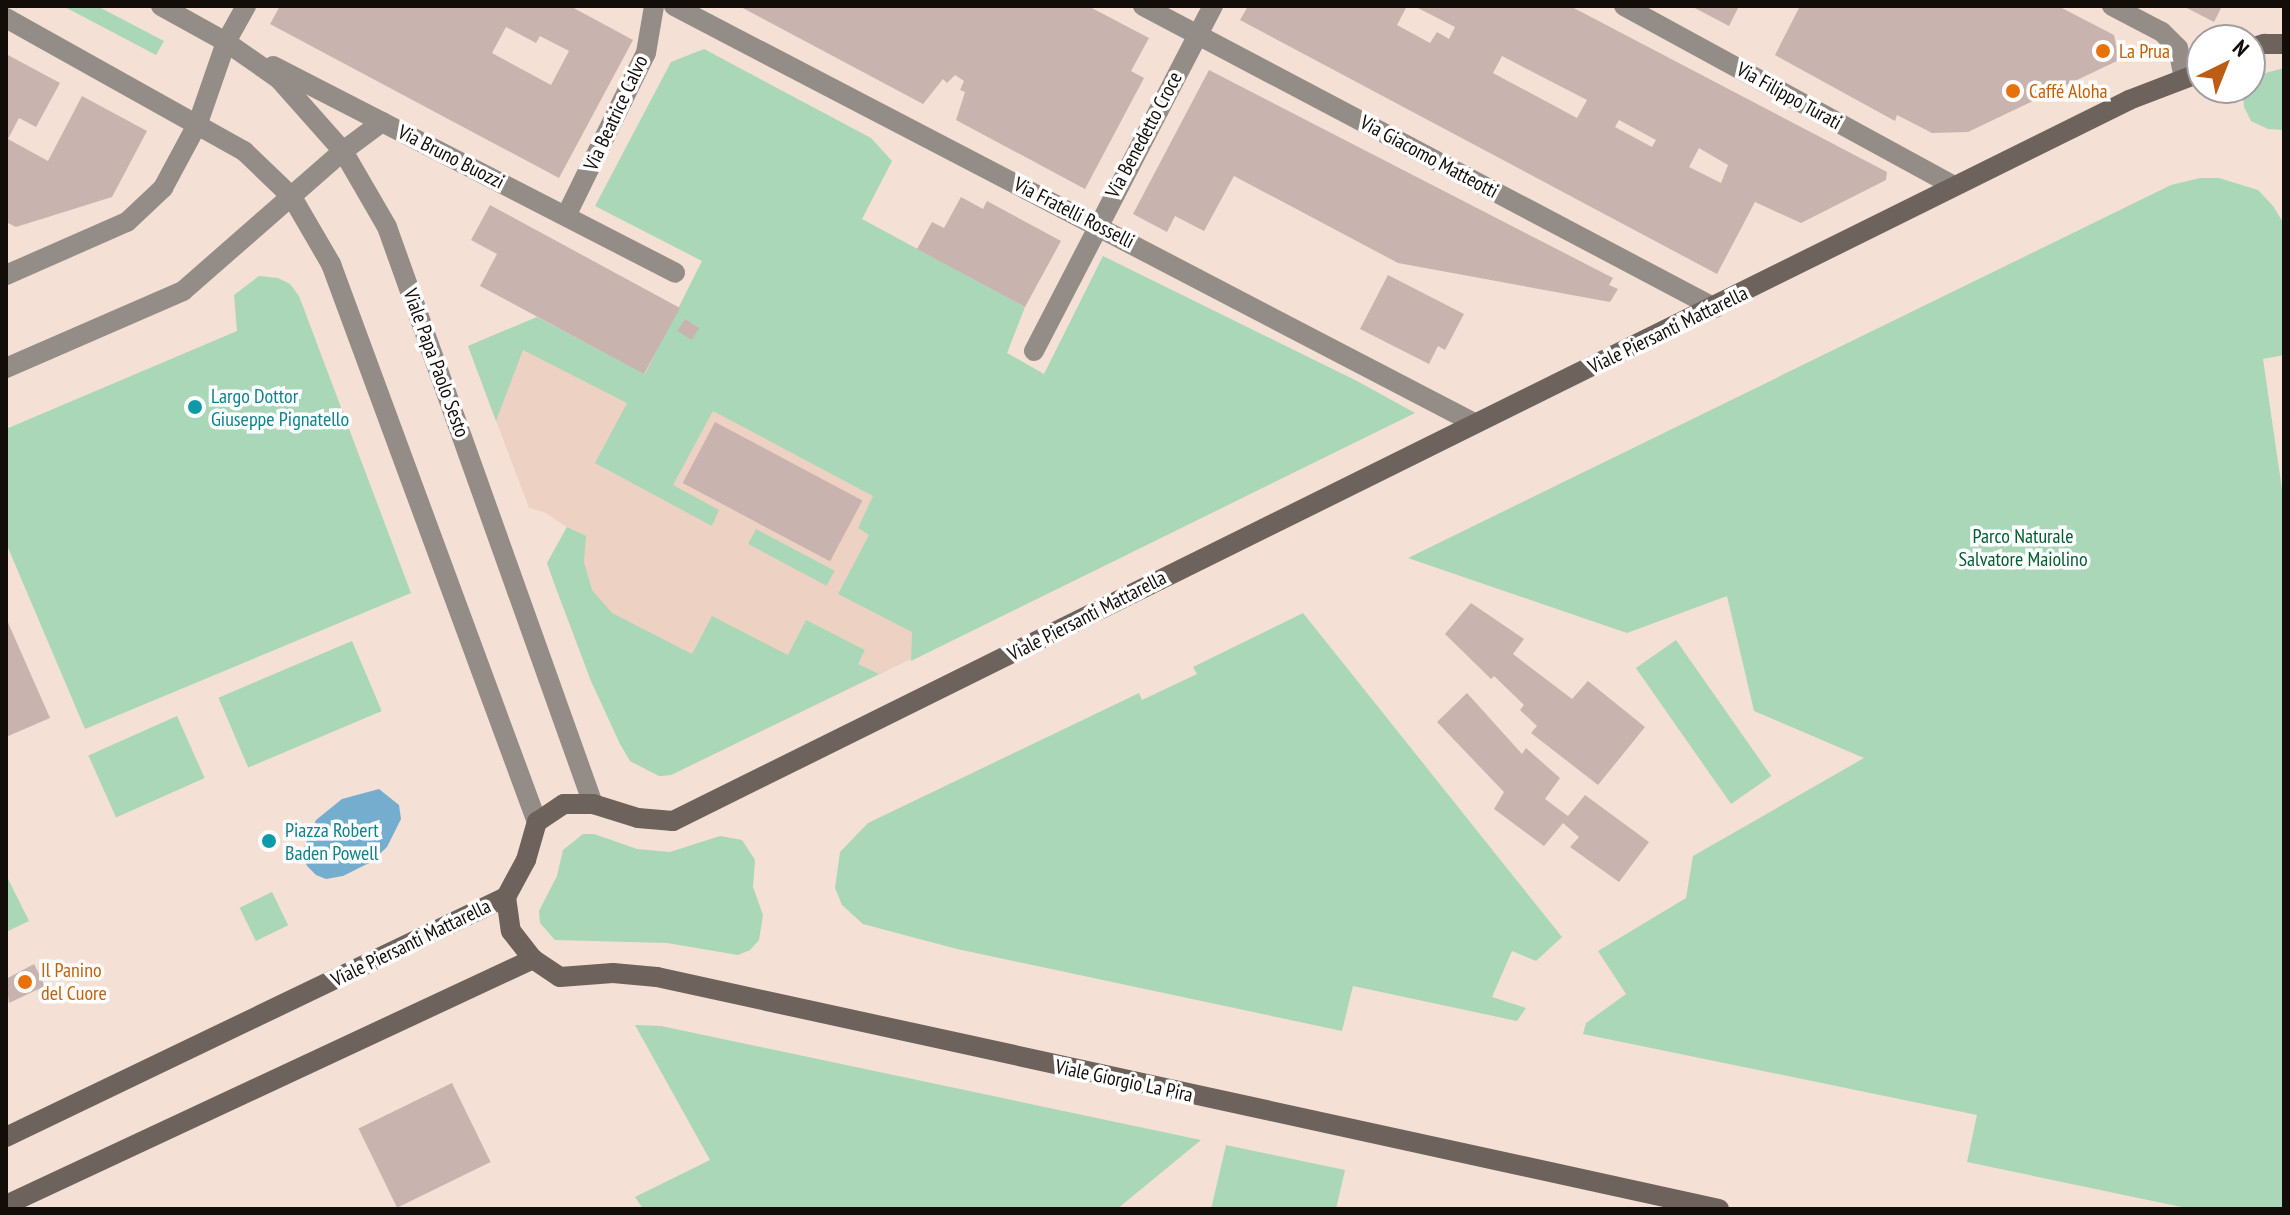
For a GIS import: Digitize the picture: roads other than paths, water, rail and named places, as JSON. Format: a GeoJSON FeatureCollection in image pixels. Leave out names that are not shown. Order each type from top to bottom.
{"type":"FeatureCollection","features":[{"type":"Feature","properties":{"kind":"street","name":"Viale Papa Paolo Sesto"},"geometry":{"type":"LineString","coordinates":[[161,6],[226,42],[279,79],[343,151],[387,227],[593,804]]}},
{"type":"Feature","properties":{"kind":"street"},"geometry":{"type":"LineString","coordinates":[[11,268],[127,222],[163,188],[198,123],[226,42],[246,6]]}},
{"type":"Feature","properties":{"kind":"street","name":"Via Beatrice Calvo"},"geometry":{"type":"LineString","coordinates":[[566,216],[646,53],[654,6]]}},
{"type":"Feature","properties":{"kind":"street","name":"Via Fratelli Rosselli"},"geometry":{"type":"LineString","coordinates":[[674,6],[1474,423]]}},
{"type":"Feature","properties":{"kind":"street","name":"Via Giacomo Matteotti"},"geometry":{"type":"LineString","coordinates":[[1143,6],[1715,308]]}},
{"type":"Feature","properties":{"kind":"street","name":"Via Benedetto Croce"},"geometry":{"type":"LineString","coordinates":[[1034,351],[1213,6]]}},
{"type":"Feature","properties":{"kind":"street","name":"Via Filippo Turati"},"geometry":{"type":"LineString","coordinates":[[1624,6],[1954,186]]}},
{"type":"Feature","properties":{"kind":"street"},"geometry":{"type":"LineString","coordinates":[[2112,6],[2162,32],[2178,48],[2186,62]]}},
{"type":"Feature","properties":{"kind":"street"},"geometry":{"type":"LineString","coordinates":[[6,18],[244,151],[292,197],[331,264],[537,822]]}},
{"type":"Feature","properties":{"kind":"street","name":"Via Bruno Buozzi"},"geometry":{"type":"LineString","coordinates":[[226,42],[675,273]]}},
{"type":"Feature","properties":{"kind":"street","name":"Viale Piersanti Mattarella"},"geometry":{"type":"LineString","coordinates":[[6,1137],[506,897],[526,860],[537,822],[564,804],[593,804],[638,818],[673,821],[1474,423],[1715,308],[2129,100],[2186,78]]}},
{"type":"Feature","properties":{"kind":"street"},"geometry":{"type":"LineString","coordinates":[[6,368],[183,291],[343,151],[382,122]]}},
{"type":"Feature","properties":{"kind":"street"},"geometry":{"type":"LineString","coordinates":[[6,1205],[533,959],[511,931],[506,897]]}},
{"type":"Feature","properties":{"kind":"street","name":"Viale Giorgio La Pira"},"geometry":{"type":"LineString","coordinates":[[533,959],[560,977],[613,973],[657,977],[1719,1209]]}},
{"type":"Feature","properties":{"kind":"water"},"geometry":{"type":"Polygon","coordinates":[[[379,789],[399,805],[401,819],[387,847],[371,862],[343,876],[326,879],[316,875],[307,866],[302,852],[316,820],[342,799],[379,789]]]}},
{"type":"Feature","properties":{"kind":"place","name":"La Prua"},"geometry":{"type":"Point","coordinates":[2103,51]}},
{"type":"Feature","properties":{"kind":"place","name":"Caffé Aloha"},"geometry":{"type":"Point","coordinates":[2013,91]}},
{"type":"Feature","properties":{"kind":"place","name":"Largo Dottor Giuseppe Pignatello"},"geometry":{"type":"Point","coordinates":[195,407]}},
{"type":"Feature","properties":{"kind":"place","name":"Piazza Robert Baden Powell"},"geometry":{"type":"Point","coordinates":[269,841]}},
{"type":"Feature","properties":{"kind":"place","name":"Il Panino del Cuore"},"geometry":{"type":"Point","coordinates":[25,982]}},
{"type":"Feature","properties":{"kind":"park label","name":"Parco Naturale Salvatore Maiolino"},"geometry":{"type":"Point","coordinates":[2023,548]}}]}
